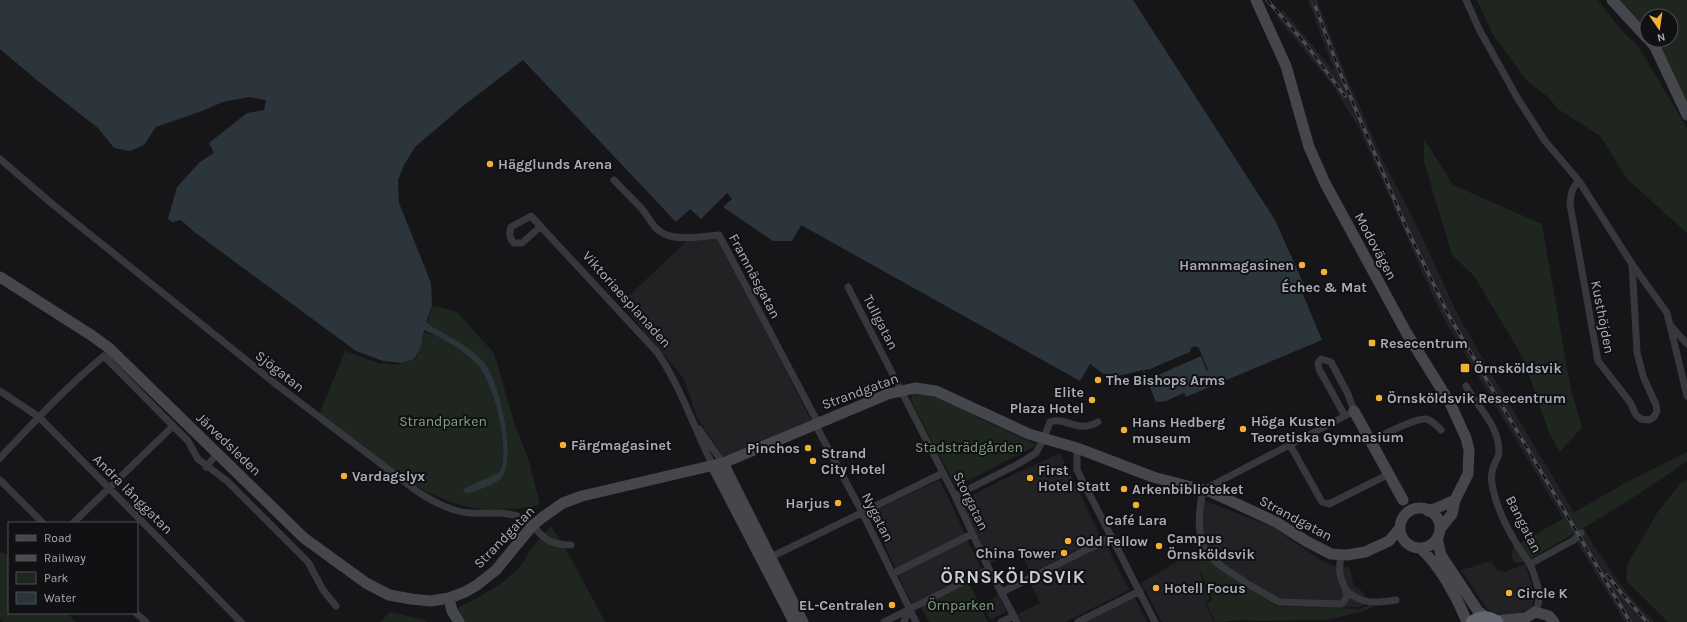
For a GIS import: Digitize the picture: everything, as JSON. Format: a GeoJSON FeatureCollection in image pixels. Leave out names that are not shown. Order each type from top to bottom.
{"type":"FeatureCollection","features":[{"type":"Feature","properties":{"kind":"highway"},"geometry":{"type":"LineString","coordinates":[[1473,622],[1482,618],[1493,621]]}},
{"type":"Feature","properties":{"kind":"main road","name":"Modovägen"},"geometry":{"type":"LineString","coordinates":[[1256,0],[1286,66],[1309,147],[1325,183],[1406,332],[1450,403],[1461,424],[1468,444],[1468,474],[1455,500],[1452,514],[1438,533]]}},
{"type":"Feature","properties":{"kind":"main road"},"geometry":{"type":"LineString","coordinates":[[1612,0],[1639,29]]}},
{"type":"Feature","properties":{"kind":"main road"},"geometry":{"type":"LineString","coordinates":[[1655,48],[1687,115]]}},
{"type":"Feature","properties":{"kind":"main road","name":"Järvedsleden"},"geometry":{"type":"LineString","coordinates":[[0,277],[90,334],[109,348],[304,538],[366,583],[389,595],[411,599],[431,601],[449,598]]}},
{"type":"Feature","properties":{"kind":"main road","name":"Strandgatan"},"geometry":{"type":"LineString","coordinates":[[449,598],[465,592],[496,570],[532,526],[563,503],[582,496],[718,465],[888,394],[904,395],[915,388],[936,391],[1003,423],[1077,448],[1153,478],[1203,490],[1276,522],[1322,550],[1341,555],[1365,552],[1389,541],[1400,528]]}},
{"type":"Feature","properties":{"kind":"main road"},"geometry":{"type":"LineString","coordinates":[[1349,414],[1370,441],[1389,474],[1403,500],[1402,511],[1404,516]]}},
{"type":"Feature","properties":{"kind":"main road","name":"Viktoriaesplanaden"},"geometry":{"type":"LineString","coordinates":[[718,465],[767,560],[803,622]]}},
{"type":"Feature","properties":{"kind":"main road"},"geometry":{"type":"LineString","coordinates":[[1403,500],[1414,505],[1416,509]]}},
{"type":"Feature","properties":{"kind":"main road"},"geometry":{"type":"LineString","coordinates":[[1408,545],[1404,540],[1400,528],[1404,516],[1407,513],[1416,509],[1428,511],[1455,500]]}},
{"type":"Feature","properties":{"kind":"main road"},"geometry":{"type":"LineString","coordinates":[[1428,511],[1437,518],[1441,555],[1478,611],[1493,621],[1522,620],[1535,612],[1549,616],[1554,622]]}},
{"type":"Feature","properties":{"kind":"main road"},"geometry":{"type":"LineString","coordinates":[[1389,541],[1420,548],[1430,545],[1438,533]]}},
{"type":"Feature","properties":{"kind":"main road"},"geometry":{"type":"LineString","coordinates":[[1420,548],[1434,562],[1463,612],[1467,622]]}},
{"type":"Feature","properties":{"kind":"main road","name":"Viktoriaesplanaden"},"geometry":{"type":"LineString","coordinates":[[767,560],[794,622]]}},
{"type":"Feature","properties":{"kind":"main road"},"geometry":{"type":"LineString","coordinates":[[449,598],[452,611],[459,622]]}},
{"type":"Feature","properties":{"kind":"street","name":"Kusthöjden"},"geometry":{"type":"LineString","coordinates":[[1466,0],[1479,29],[1518,99],[1545,141],[1579,181],[1632,264],[1667,313],[1687,396]]}},
{"type":"Feature","properties":{"kind":"street","name":"Sjögatan"},"geometry":{"type":"LineString","coordinates":[[0,159],[51,203],[277,386],[418,492],[430,500],[460,512],[513,515],[532,526],[544,538],[552,543],[571,545]]}},
{"type":"Feature","properties":{"kind":"street","name":"Framnäsgatan"},"geometry":{"type":"LineString","coordinates":[[614,180],[644,211],[647,219],[662,234],[676,237],[719,235],[817,423]]}},
{"type":"Feature","properties":{"kind":"street","name":"Kusthöjden"},"geometry":{"type":"LineString","coordinates":[[1579,181],[1572,190],[1570,204],[1598,361],[1630,402],[1636,415],[1641,419],[1649,420],[1654,417],[1657,411],[1656,405],[1643,376],[1637,352],[1632,264]]}},
{"type":"Feature","properties":{"kind":"street","name":"Viktoriaesplanaden"},"geometry":{"type":"LineString","coordinates":[[540,227],[657,352],[692,419],[700,439],[718,465]]}},
{"type":"Feature","properties":{"kind":"street","name":"Tullgatan"},"geometry":{"type":"LineString","coordinates":[[848,287],[904,395]]}},
{"type":"Feature","properties":{"kind":"street","name":"Kusthöjden"},"geometry":{"type":"LineString","coordinates":[[1671,325],[1687,344]]}},
{"type":"Feature","properties":{"kind":"street"},"geometry":{"type":"LineString","coordinates":[[0,458],[88,368],[104,356],[188,441],[198,459],[206,467],[227,481],[308,562],[323,590],[336,606]]}},
{"type":"Feature","properties":{"kind":"street"},"geometry":{"type":"LineString","coordinates":[[1321,359],[1331,362],[1348,394],[1349,414],[1319,369],[1318,362],[1321,359]]}},
{"type":"Feature","properties":{"kind":"street","name":"Bangatan"},"geometry":{"type":"LineString","coordinates":[[1466,386],[1494,428],[1498,439],[1500,455],[1491,470],[1494,493],[1516,544],[1530,564],[1536,579],[1539,597],[1538,607],[1535,612]]}},
{"type":"Feature","properties":{"kind":"street","name":"Andra långgatan"},"geometry":{"type":"LineString","coordinates":[[0,391],[39,417],[241,622]]}},
{"type":"Feature","properties":{"kind":"street","name":"Storgatan"},"geometry":{"type":"LineString","coordinates":[[904,395],[955,496],[989,570],[1016,619]]}},
{"type":"Feature","properties":{"kind":"street"},"geometry":{"type":"LineString","coordinates":[[1347,591],[1344,602],[1336,605],[1279,602],[1246,583],[1209,556],[1202,543],[1199,516],[1203,490],[1349,414]]}},
{"type":"Feature","properties":{"kind":"street"},"geometry":{"type":"LineString","coordinates":[[1370,441],[1417,420],[1426,419],[1431,421],[1441,430]]}},
{"type":"Feature","properties":{"kind":"street"},"geometry":{"type":"LineString","coordinates":[[955,496],[1018,464],[1036,453],[1049,424],[1053,421],[1084,428],[1090,427],[1098,422]]}},
{"type":"Feature","properties":{"kind":"street","name":"Nygatan"},"geometry":{"type":"LineString","coordinates":[[817,423],[916,622]]}},
{"type":"Feature","properties":{"kind":"street"},"geometry":{"type":"LineString","coordinates":[[74,522],[173,426]]}},
{"type":"Feature","properties":{"kind":"street"},"geometry":{"type":"LineString","coordinates":[[1290,445],[1322,502],[1325,504],[1329,504],[1389,474]]}},
{"type":"Feature","properties":{"kind":"street"},"geometry":{"type":"LineString","coordinates":[[1077,448],[1076,470],[1155,622]]}},
{"type":"Feature","properties":{"kind":"street"},"geometry":{"type":"LineString","coordinates":[[206,467],[217,454]]}},
{"type":"Feature","properties":{"kind":"street"},"geometry":{"type":"LineString","coordinates":[[767,560],[943,473]]}},
{"type":"Feature","properties":{"kind":"street"},"geometry":{"type":"LineString","coordinates":[[0,480],[42,522]]}},
{"type":"Feature","properties":{"kind":"street"},"geometry":{"type":"LineString","coordinates":[[1530,564],[1574,540],[1581,533]]}},
{"type":"Feature","properties":{"kind":"street"},"geometry":{"type":"LineString","coordinates":[[892,574],[972,534]]}},
{"type":"Feature","properties":{"kind":"street"},"geometry":{"type":"LineString","coordinates":[[1002,592],[1112,537]]}},
{"type":"Feature","properties":{"kind":"street"},"geometry":{"type":"LineString","coordinates":[[1341,555],[1340,576],[1347,591],[1354,598],[1368,602],[1396,600]]}},
{"type":"Feature","properties":{"kind":"street"},"geometry":{"type":"LineString","coordinates":[[884,622],[989,570]]}},
{"type":"Feature","properties":{"kind":"street"},"geometry":{"type":"LineString","coordinates":[[1078,622],[1140,591]]}},
{"type":"Feature","properties":{"kind":"street"},"geometry":{"type":"LineString","coordinates":[[904,622],[909,609]]}},
{"type":"Feature","properties":{"kind":"street"},"geometry":{"type":"LineString","coordinates":[[137,614],[146,622]]}},
{"type":"Feature","properties":{"kind":"street"},"geometry":{"type":"LineString","coordinates":[[1001,622],[1016,619]]}},
{"type":"Feature","properties":{"kind":"shaded area"},"geometry":{"type":"Polygon","coordinates":[[[1308,0],[1317,0],[1345,73],[1384,162],[1415,222],[1457,313],[1594,546],[1626,592],[1654,622],[1641,622],[1639,620],[1640,622],[1625,622],[1444,319],[1359,128],[1333,86],[1276,16],[1283,10],[1334,71],[1308,0]]]}},
{"type":"Feature","properties":{"kind":"shaded area"},"geometry":{"type":"Polygon","coordinates":[[[717,237],[811,420],[723,457],[697,417],[684,379],[621,303],[689,239],[717,237]]]}},
{"type":"Feature","properties":{"kind":"shaded area"},"geometry":{"type":"Polygon","coordinates":[[[1060,453],[1101,537],[1031,573],[1023,557],[1020,558],[1016,550],[990,563],[961,501],[1060,453]]]}},
{"type":"Feature","properties":{"kind":"shaded area"},"geometry":{"type":"Polygon","coordinates":[[[940,480],[981,569],[912,604],[869,513],[940,480]]]}},
{"type":"Feature","properties":{"kind":"shaded area"},"geometry":{"type":"Polygon","coordinates":[[[1197,498],[1271,526],[1319,559],[1332,565],[1349,567],[1354,586],[1363,592],[1367,603],[1359,607],[1321,608],[1275,605],[1229,576],[1198,552],[1197,498]]]}},
{"type":"Feature","properties":{"kind":"shaded area"},"geometry":{"type":"Polygon","coordinates":[[[1106,543],[1129,590],[1065,622],[1022,622],[1018,614],[1040,603],[1030,582],[1106,543]]]}},
{"type":"Feature","properties":{"kind":"shaded area"},"geometry":{"type":"Polygon","coordinates":[[[1193,552],[1201,568],[1200,573],[1210,599],[1205,602],[1214,622],[1162,622],[1141,583],[1193,552]]]}},
{"type":"Feature","properties":{"kind":"shaded area"},"geometry":{"type":"Polygon","coordinates":[[[1491,561],[1498,571],[1505,572],[1525,564],[1532,586],[1534,600],[1532,607],[1519,613],[1505,616],[1492,613],[1487,609],[1461,570],[1491,561]]]}},
{"type":"Feature","properties":{"kind":"shaded area"},"geometry":{"type":"Polygon","coordinates":[[[999,595],[1006,612],[990,620],[982,604],[999,595]]]}},
{"type":"Feature","properties":{"kind":"shaded area"},"geometry":{"type":"Polygon","coordinates":[[[1134,596],[1147,622],[1083,622],[1134,596]]]}},
{"type":"Feature","properties":{"kind":"green space"},"geometry":{"type":"Polygon","coordinates":[[[1477,0],[1598,0],[1622,31],[1638,46],[1687,128],[1687,233],[1627,179],[1600,136],[1558,109],[1548,97],[1527,81],[1492,33],[1477,0]]]}},
{"type":"Feature","properties":{"kind":"green space"},"geometry":{"type":"Polygon","coordinates":[[[1612,0],[1687,0],[1687,115],[1653,48],[1679,48],[1679,8],[1639,8],[1639,29],[1612,0]]]}},
{"type":"Feature","properties":{"kind":"green space"},"geometry":{"type":"Polygon","coordinates":[[[1424,139],[1453,185],[1542,224],[1570,385],[1582,427],[1560,452],[1550,435],[1524,361],[1515,344],[1474,276],[1452,255],[1424,162],[1424,139]]]}},
{"type":"Feature","properties":{"kind":"green space","name":"Strandparken"},"geometry":{"type":"Polygon","coordinates":[[[433,306],[456,311],[494,353],[514,422],[530,464],[540,505],[497,509],[473,508],[431,494],[411,483],[372,456],[319,415],[345,351],[378,363],[397,365],[415,359],[421,347],[424,332],[435,335],[438,330],[427,322],[433,306]]]}},
{"type":"Feature","properties":{"kind":"green space","name":"Stadsträdgården"},"geometry":{"type":"Polygon","coordinates":[[[925,391],[948,399],[981,419],[1037,445],[956,487],[911,401],[912,393],[925,391]]]}},
{"type":"Feature","properties":{"kind":"green space"},"geometry":{"type":"Polygon","coordinates":[[[1687,452],[1687,461],[1628,501],[1525,562],[1516,563],[1513,560],[1511,552],[1515,546],[1625,483],[1687,452]]]}},
{"type":"Feature","properties":{"kind":"green space"},"geometry":{"type":"Polygon","coordinates":[[[1687,480],[1687,622],[1668,622],[1626,581],[1627,565],[1657,513],[1680,484],[1687,480]]]}},
{"type":"Feature","properties":{"kind":"green space"},"geometry":{"type":"Polygon","coordinates":[[[551,526],[567,551],[605,622],[462,622],[454,610],[481,596],[503,582],[519,568],[532,548],[551,526]]]}},
{"type":"Feature","properties":{"kind":"green space"},"geometry":{"type":"Polygon","coordinates":[[[0,552],[8,555],[8,614],[68,614],[76,622],[3,622],[0,618],[0,552]]]}},
{"type":"Feature","properties":{"kind":"green space"},"geometry":{"type":"Polygon","coordinates":[[[1202,554],[1276,606],[1359,609],[1372,604],[1373,607],[1365,611],[1326,620],[1246,620],[1215,622],[1207,604],[1212,599],[1197,562],[1202,554]]]}},
{"type":"Feature","properties":{"kind":"green space","name":"Örnparken"},"geometry":{"type":"Polygon","coordinates":[[[969,583],[988,622],[929,622],[921,607],[969,583]]]}},
{"type":"Feature","properties":{"kind":"green space"},"geometry":{"type":"Polygon","coordinates":[[[390,612],[425,620],[426,622],[380,622],[390,612]]]}},
{"type":"Feature","properties":{"kind":"water"},"geometry":{"type":"Polygon","coordinates":[[[0,0],[1133,0],[1275,220],[1305,287],[1302,292],[1322,340],[1186,397],[1184,393],[1166,401],[1156,402],[1143,370],[1109,378],[1090,364],[1080,381],[801,225],[792,241],[773,241],[723,207],[732,199],[727,193],[701,219],[690,209],[676,222],[523,60],[463,106],[415,147],[404,165],[398,180],[399,203],[431,283],[432,306],[426,322],[465,346],[485,364],[496,387],[505,421],[507,454],[506,468],[501,478],[485,488],[466,494],[463,490],[465,488],[500,472],[503,462],[502,433],[495,400],[483,373],[472,359],[452,344],[424,330],[421,347],[414,359],[402,363],[383,361],[356,351],[193,231],[181,220],[172,222],[168,219],[177,187],[200,162],[214,153],[209,143],[247,113],[264,110],[266,100],[249,97],[223,102],[156,127],[144,145],[130,151],[114,148],[98,128],[39,82],[0,49],[0,0]]]}},
{"type":"Feature","properties":{"kind":"pier"},"geometry":{"type":"Polygon","coordinates":[[[1195,346],[1199,348],[1208,370],[1207,371],[1201,356],[1147,380],[1144,370],[1150,369],[1190,352],[1191,348],[1195,346]]]}},
{"type":"Feature","properties":{"kind":"railway"},"geometry":{"type":"LineString","coordinates":[[1267,0],[1304,42],[1345,96]]}},
{"type":"Feature","properties":{"kind":"railway"},"geometry":{"type":"LineString","coordinates":[[1313,0],[1341,75],[1408,231],[1449,316],[1630,622]]}},
{"type":"Feature","properties":{"kind":"railway"},"geometry":{"type":"LineString","coordinates":[[1607,575],[1647,622]]}},
{"type":"Feature","properties":{"kind":"place","name":"Hägglunds Arena"},"geometry":{"type":"Point","coordinates":[490,164]}},
{"type":"Feature","properties":{"kind":"place","name":"Hamnmagasinen"},"geometry":{"type":"Point","coordinates":[1302,265]}},
{"type":"Feature","properties":{"kind":"place","name":"Échec & Mat"},"geometry":{"type":"Point","coordinates":[1324,272]}},
{"type":"Feature","properties":{"kind":"place","name":"Resecentrum"},"geometry":{"type":"Point","coordinates":[1372,343]}},
{"type":"Feature","properties":{"kind":"place","name":"Örnsköldsvik"},"geometry":{"type":"Point","coordinates":[1465,368]}},
{"type":"Feature","properties":{"kind":"place","name":"The Bishops Arms"},"geometry":{"type":"Point","coordinates":[1098,380]}},
{"type":"Feature","properties":{"kind":"place","name":"Örnsköldsvik Resecentrum"},"geometry":{"type":"Point","coordinates":[1379,398]}},
{"type":"Feature","properties":{"kind":"place","name":"Elite Plaza Hotel"},"geometry":{"type":"Point","coordinates":[1092,400]}},
{"type":"Feature","properties":{"kind":"place","name":"Höga Kusten Teoretiska Gymnasium"},"geometry":{"type":"Point","coordinates":[1243,429]}},
{"type":"Feature","properties":{"kind":"place","name":"Hans Hedberg museum"},"geometry":{"type":"Point","coordinates":[1124,430]}},
{"type":"Feature","properties":{"kind":"place","name":"Färgmagasinet"},"geometry":{"type":"Point","coordinates":[563,445]}},
{"type":"Feature","properties":{"kind":"place","name":"Pinchos"},"geometry":{"type":"Point","coordinates":[808,448]}},
{"type":"Feature","properties":{"kind":"place","name":"Strand City Hotel"},"geometry":{"type":"Point","coordinates":[813,461]}},
{"type":"Feature","properties":{"kind":"place","name":"Vardagslyx"},"geometry":{"type":"Point","coordinates":[344,476]}},
{"type":"Feature","properties":{"kind":"place","name":"First Hotel Statt"},"geometry":{"type":"Point","coordinates":[1030,478]}},
{"type":"Feature","properties":{"kind":"place","name":"Arkenbiblioteket"},"geometry":{"type":"Point","coordinates":[1124,489]}},
{"type":"Feature","properties":{"kind":"place","name":"Harjus"},"geometry":{"type":"Point","coordinates":[838,503]}},
{"type":"Feature","properties":{"kind":"place","name":"Café Lara"},"geometry":{"type":"Point","coordinates":[1136,505]}},
{"type":"Feature","properties":{"kind":"place","name":"Odd Fellow"},"geometry":{"type":"Point","coordinates":[1068,541]}},
{"type":"Feature","properties":{"kind":"place","name":"Campus Örnsköldsvik"},"geometry":{"type":"Point","coordinates":[1159,546]}},
{"type":"Feature","properties":{"kind":"place","name":"China Tower"},"geometry":{"type":"Point","coordinates":[1064,553]}},
{"type":"Feature","properties":{"kind":"place","name":"Hotell Focus"},"geometry":{"type":"Point","coordinates":[1156,588]}},
{"type":"Feature","properties":{"kind":"place","name":"Circle K"},"geometry":{"type":"Point","coordinates":[1509,593]}},
{"type":"Feature","properties":{"kind":"place","name":"EL-Centralen"},"geometry":{"type":"Point","coordinates":[892,605]}},
{"type":"Feature","properties":{"kind":"district","name":"ÖRNSKÖLDSVIK"},"geometry":{"type":"Point","coordinates":[1013,577]}}]}
